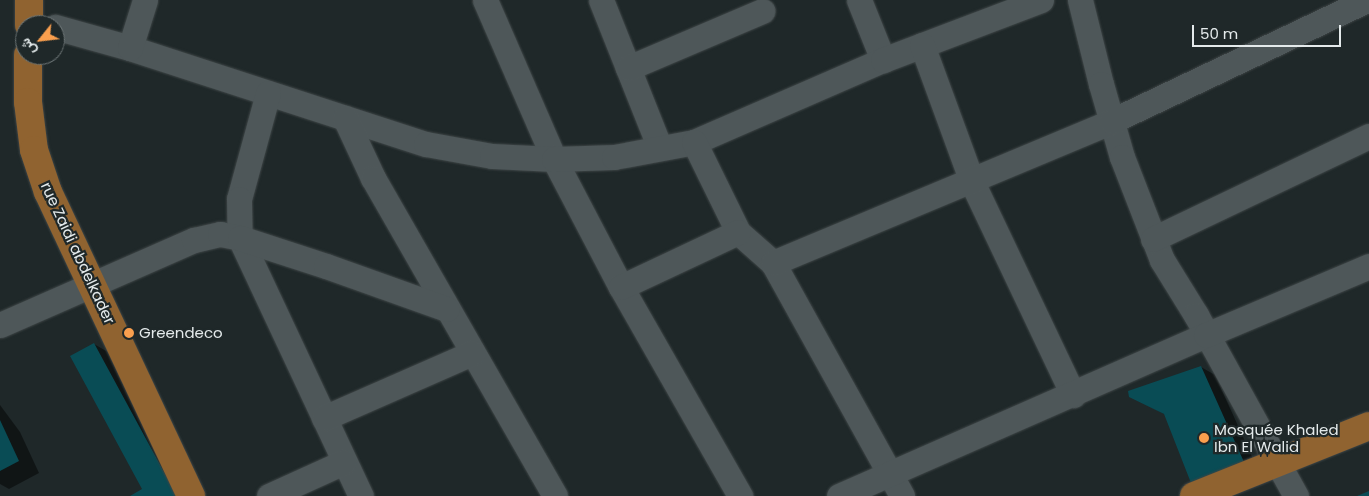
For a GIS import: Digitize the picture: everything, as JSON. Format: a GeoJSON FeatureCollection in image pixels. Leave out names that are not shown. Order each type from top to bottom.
{"type":"FeatureCollection","features":[{"type":"Feature","properties":{"kind":"main road","name":"rue Zaidi abdelkader"},"geometry":{"type":"LineString","coordinates":[[28,65],[28,102],[34,150],[48,192],[191,496]]}},
{"type":"Feature","properties":{"kind":"main road"},"geometry":{"type":"LineString","coordinates":[[1194,496],[1369,426]]}},
{"type":"Feature","properties":{"kind":"street"},"geometry":{"type":"LineString","coordinates":[[130,48],[145,0]]}},
{"type":"Feature","properties":{"kind":"street"},"geometry":{"type":"LineString","coordinates":[[485,0],[554,159],[621,287],[740,496]]}},
{"type":"Feature","properties":{"kind":"street"},"geometry":{"type":"LineString","coordinates":[[601,0],[660,148]]}},
{"type":"Feature","properties":{"kind":"street"},"geometry":{"type":"LineString","coordinates":[[859,0],[883,60]]}},
{"type":"Feature","properties":{"kind":"street"},"geometry":{"type":"LineString","coordinates":[[65,30],[130,48],[426,144],[492,156],[554,159],[614,157],[694,142],[883,60],[1041,0]]}},
{"type":"Feature","properties":{"kind":"street"},"geometry":{"type":"LineString","coordinates":[[1080,0],[1122,157],[1162,260],[1296,496]]}},
{"type":"Feature","properties":{"kind":"street"},"geometry":{"type":"LineString","coordinates":[[773,263],[972,182],[1366,6]]}},
{"type":"Feature","properties":{"kind":"street"},"geometry":{"type":"LineString","coordinates":[[628,68],[762,11]]}},
{"type":"Feature","properties":{"kind":"street"},"geometry":{"type":"LineString","coordinates":[[922,45],[972,182],[1073,395]]}},
{"type":"Feature","properties":{"kind":"street"},"geometry":{"type":"LineString","coordinates":[[268,93],[240,199],[240,238],[361,496]]}},
{"type":"Feature","properties":{"kind":"street"},"geometry":{"type":"LineString","coordinates":[[345,118],[373,178],[446,310],[555,496]]}},
{"type":"Feature","properties":{"kind":"street"},"geometry":{"type":"LineString","coordinates":[[1153,239],[1369,136]]}},
{"type":"Feature","properties":{"kind":"street"},"geometry":{"type":"LineString","coordinates":[[694,142],[738,232],[773,263],[902,496]]}},
{"type":"Feature","properties":{"kind":"street"},"geometry":{"type":"LineString","coordinates":[[621,287],[738,232]]}},
{"type":"Feature","properties":{"kind":"street"},"geometry":{"type":"LineString","coordinates":[[0,325],[200,238],[220,234],[240,238],[446,310]]}},
{"type":"Feature","properties":{"kind":"street"},"geometry":{"type":"LineString","coordinates":[[839,496],[1073,395],[1206,335],[1369,266]]}},
{"type":"Feature","properties":{"kind":"street"},"geometry":{"type":"LineString","coordinates":[[324,418],[472,353]]}},
{"type":"Feature","properties":{"kind":"street"},"geometry":{"type":"LineString","coordinates":[[269,496],[344,462]]}},
{"type":"Feature","properties":{"kind":"building"},"geometry":{"type":"Polygon","coordinates":[[[94,343],[177,496],[130,496],[142,489],[70,356],[94,343]]]}},
{"type":"Feature","properties":{"kind":"building","name":"Mosquée Khaled Ibn El Walid"},"geometry":{"type":"Polygon","coordinates":[[[1201,366],[1244,462],[1191,483],[1164,414],[1129,397],[1128,391],[1201,366]]]}},
{"type":"Feature","properties":{"kind":"building"},"geometry":{"type":"Polygon","coordinates":[[[0,420],[19,461],[0,471],[0,420]]]}},
{"type":"Feature","properties":{"kind":"building"},"geometry":{"type":"Polygon","coordinates":[[[1369,491],[1369,496],[1357,496],[1369,491]]]}},
{"type":"Feature","properties":{"kind":"place","name":"Greendeco"},"geometry":{"type":"Point","coordinates":[129,333]}},
{"type":"Feature","properties":{"kind":"place","name":"Mosquée Khaled Ibn El Walid"},"geometry":{"type":"Point","coordinates":[1204,438]}}]}
